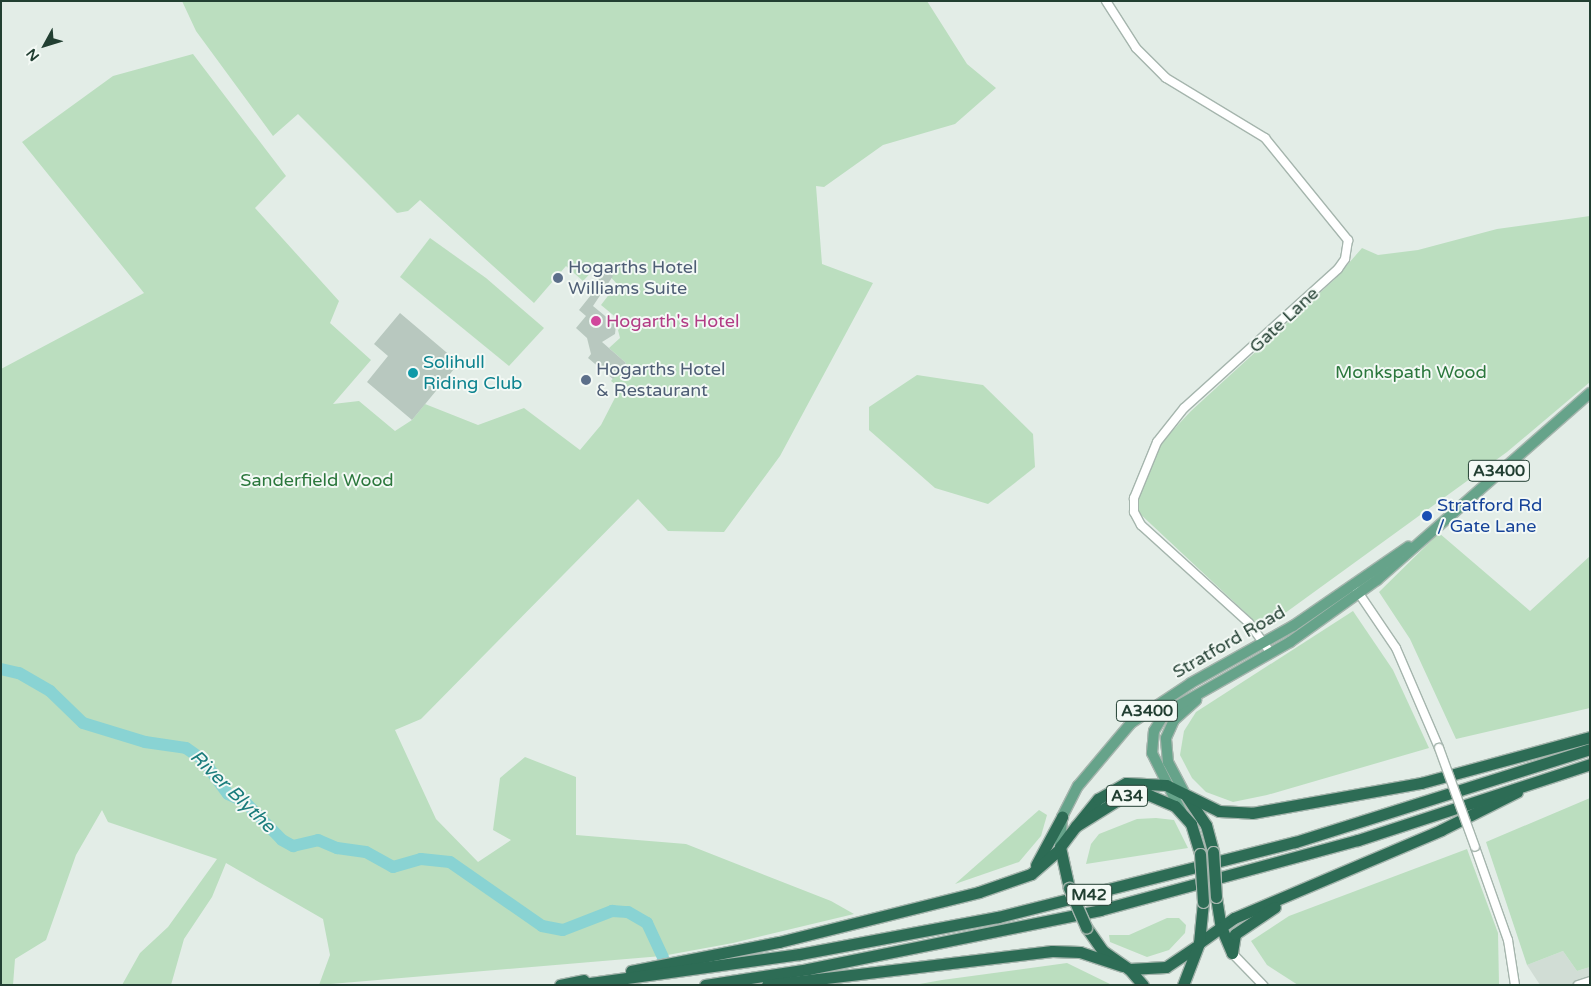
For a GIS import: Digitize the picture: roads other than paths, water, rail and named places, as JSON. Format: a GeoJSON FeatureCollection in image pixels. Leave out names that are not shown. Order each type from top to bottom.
{"type":"FeatureCollection","features":[{"type":"Feature","properties":{"kind":"highway"},"geometry":{"type":"LineString","coordinates":[[1076,826],[1098,799],[1116,786],[1135,782],[1166,785],[1228,813],[1260,812],[1421,783],[1590,737]]}},
{"type":"Feature","properties":{"kind":"highway","name":"M42"},"geometry":{"type":"LineString","coordinates":[[576,985],[800,954],[998,917],[1295,842],[1590,749]]}},
{"type":"Feature","properties":{"kind":"highway","name":"M42"},"geometry":{"type":"LineString","coordinates":[[705,985],[808,969],[1100,910],[1273,865],[1590,764]]}},
{"type":"Feature","properties":{"kind":"highway"},"geometry":{"type":"LineString","coordinates":[[767,985],[1052,951],[1080,952],[1126,968],[1166,968],[1221,927],[1500,804],[1526,785]]}},
{"type":"Feature","properties":{"kind":"highway"},"geometry":{"type":"LineString","coordinates":[[1184,794],[1206,825],[1213,852],[1216,897],[1221,927],[1232,953]]}},
{"type":"Feature","properties":{"kind":"highway","name":"A34"},"geometry":{"type":"LineString","coordinates":[[1059,848],[1076,826],[1113,801],[1131,795],[1159,798],[1182,812],[1195,832],[1200,854],[1202,902],[1198,945],[1183,985]]}},
{"type":"Feature","properties":{"kind":"highway"},"geometry":{"type":"LineString","coordinates":[[1022,877],[1045,853],[1062,817]]}},
{"type":"Feature","properties":{"kind":"highway"},"geometry":{"type":"LineString","coordinates":[[560,985],[843,928],[1022,877],[1038,870],[1059,848]]}},
{"type":"Feature","properties":{"kind":"highway"},"geometry":{"type":"LineString","coordinates":[[1059,848],[1069,888],[1086,927],[1103,951],[1126,968],[1142,985]]}},
{"type":"Feature","properties":{"kind":"highway"},"geometry":{"type":"LineString","coordinates":[[1232,953],[1236,934],[1299,892]]}},
{"type":"Feature","properties":{"kind":"main road","name":"Stratford Road"},"geometry":{"type":"LineString","coordinates":[[1182,812],[1166,785],[1152,753],[1158,722],[1174,706],[1272,653],[1417,542],[1590,393]]}},
{"type":"Feature","properties":{"kind":"main road","name":"Stratford Road"},"geometry":{"type":"LineString","coordinates":[[1059,848],[1062,817],[1088,771],[1131,724],[1191,683],[1266,643],[1355,588]]}},
{"type":"Feature","properties":{"kind":"main road"},"geometry":{"type":"LineString","coordinates":[[1184,794],[1166,754],[1170,727],[1181,711],[1232,676]]}},
{"type":"Feature","properties":{"kind":"street","name":"Gate Lane"},"geometry":{"type":"LineString","coordinates":[[1106,1],[1136,48],[1166,78],[1265,138],[1348,240],[1345,258],[1338,269],[1184,408],[1157,442],[1134,498],[1134,512],[1141,525],[1249,623],[1272,653]]}},
{"type":"Feature","properties":{"kind":"street"},"geometry":{"type":"LineString","coordinates":[[1355,588],[1396,648],[1439,748],[1508,940],[1515,985]]}},
{"type":"Feature","properties":{"kind":"street"},"geometry":{"type":"LineString","coordinates":[[1232,953],[1263,985]]}},
{"type":"Feature","properties":{"kind":"street"},"geometry":{"type":"LineString","coordinates":[[1578,985],[1590,981]]}},
{"type":"Feature","properties":{"kind":"waterway","name":"River Blythe"},"geometry":{"type":"LineString","coordinates":[[1,669],[19,673],[50,691],[83,723],[145,742],[186,748],[203,760],[228,794],[244,801],[282,840],[293,846],[318,840],[337,848],[366,852],[393,867],[421,859],[450,862],[542,926],[563,930],[612,911],[628,912],[647,923],[663,958]]}},
{"type":"Feature","properties":{"kind":"place","name":"Hogarths Hotel Williams Suite"},"geometry":{"type":"Point","coordinates":[558,278]}},
{"type":"Feature","properties":{"kind":"place","name":"Hogarth's Hotel"},"geometry":{"type":"Point","coordinates":[596,321]}},
{"type":"Feature","properties":{"kind":"place","name":"Solihull Riding Club"},"geometry":{"type":"Point","coordinates":[413,373]}},
{"type":"Feature","properties":{"kind":"place","name":"Hogarths Hotel & Restaurant"},"geometry":{"type":"Point","coordinates":[586,380]}},
{"type":"Feature","properties":{"kind":"place","name":"Stratford Rd / Gate Lane"},"geometry":{"type":"Point","coordinates":[1427,516]}},
{"type":"Feature","properties":{"kind":"park label","name":"Monkspath Wood"},"geometry":{"type":"Point","coordinates":[1411,372]}},
{"type":"Feature","properties":{"kind":"park label","name":"Sanderfield Wood"},"geometry":{"type":"Point","coordinates":[317,480]}}]}
